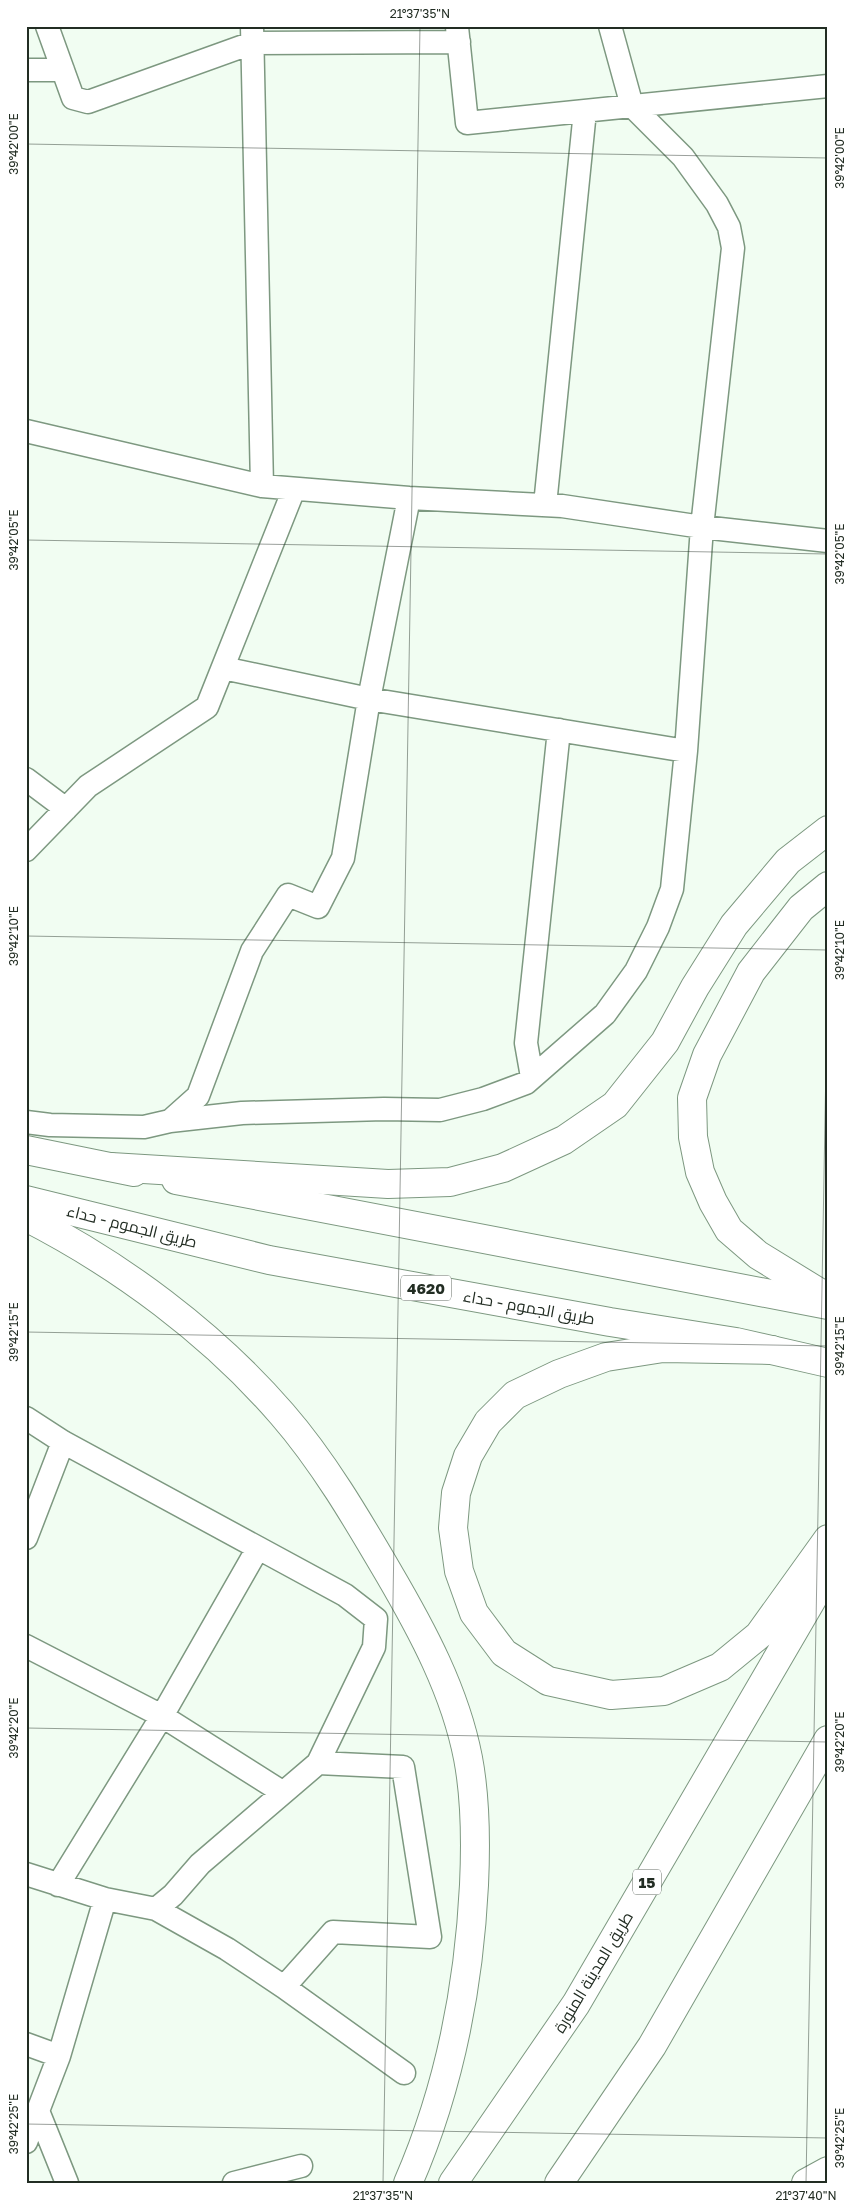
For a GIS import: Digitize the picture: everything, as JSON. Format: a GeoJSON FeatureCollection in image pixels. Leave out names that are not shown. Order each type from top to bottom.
{"type":"FeatureCollection","features":[{"type":"Feature","properties":{"kind":"main road"},"geometry":{"type":"LineString","coordinates":[[111,1167],[388,1184],[450,1182],[503,1168],[564,1140],[615,1105],[665,1042],[695,986],[734,925],[788,861],[828,830]]}},
{"type":"Feature","properties":{"kind":"main road"},"geometry":{"type":"LineString","coordinates":[[828,886],[802,908],[751,972],[707,1056],[692,1098],[694,1137],[700,1172],[713,1202],[729,1230],[758,1255],[828,1298]]}},
{"type":"Feature","properties":{"kind":"main road"},"geometry":{"type":"LineString","coordinates":[[26,1150],[828,1305]]}},
{"type":"Feature","properties":{"kind":"main road","name":"طريق الجموم - حداء"},"geometry":{"type":"LineString","coordinates":[[26,1200],[269,1260],[610,1322],[736,1342],[828,1363]]}},
{"type":"Feature","properties":{"kind":"main road"},"geometry":{"type":"LineString","coordinates":[[26,1217],[91,1252],[131,1279],[230,1360],[283,1414],[351,1508],[409,1607],[448,1688],[468,1757],[476,1831],[470,1940],[456,2032],[417,2161],[408,2183]]}},
{"type":"Feature","properties":{"kind":"main road"},"geometry":{"type":"LineString","coordinates":[[772,1350],[663,1348],[606,1357],[558,1374],[515,1395],[488,1422],[465,1466],[456,1493],[453,1528],[459,1571],[474,1613],[504,1653],[548,1681],[611,1695],[664,1691],[720,1667],[759,1635],[828,1538]]}},
{"type":"Feature","properties":{"kind":"main road","name":"طريق المدينة المنورة"},"geometry":{"type":"LineString","coordinates":[[453,2183],[576,2004],[828,1572]]}},
{"type":"Feature","properties":{"kind":"main road"},"geometry":{"type":"LineString","coordinates":[[559,2183],[652,2046],[828,1740]]}},
{"type":"Feature","properties":{"kind":"main road"},"geometry":{"type":"LineString","coordinates":[[806,2183],[828,2171]]}},
{"type":"Feature","properties":{"kind":"street"},"geometry":{"type":"LineString","coordinates":[[47,26],[73,98],[88,102],[252,35],[458,34],[467,123],[828,86]]}},
{"type":"Feature","properties":{"kind":"street"},"geometry":{"type":"LineString","coordinates":[[26,1122],[50,1125],[144,1128],[170,1121],[242,1113],[384,1109],[440,1110],[483,1100],[526,1083],[532,1078],[605,1014],[636,971],[658,927],[672,889],[686,751],[702,527],[732,258],[732,241],[729,227],[717,204],[683,157],[632,106],[610,26]]}},
{"type":"Feature","properties":{"kind":"street"},"geometry":{"type":"LineString","coordinates":[[252,35],[262,486]]}},
{"type":"Feature","properties":{"kind":"street"},"geometry":{"type":"LineString","coordinates":[[26,70],[63,70]]}},
{"type":"Feature","properties":{"kind":"street"},"geometry":{"type":"LineString","coordinates":[[545,505],[586,111]]}},
{"type":"Feature","properties":{"kind":"street"},"geometry":{"type":"LineString","coordinates":[[26,430],[262,486],[409,498],[545,505],[828,542]]}},
{"type":"Feature","properties":{"kind":"street"},"geometry":{"type":"LineString","coordinates":[[26,850],[88,786],[207,707],[294,489]]}},
{"type":"Feature","properties":{"kind":"street"},"geometry":{"type":"LineString","coordinates":[[170,1121],[198,1096],[252,951],[288,895],[318,907],[343,858],[369,699],[409,498]]}},
{"type":"Feature","properties":{"kind":"street"},"geometry":{"type":"LineString","coordinates":[[223,668],[369,699],[686,751]]}},
{"type":"Feature","properties":{"kind":"street"},"geometry":{"type":"LineString","coordinates":[[532,1078],[526,1043],[559,730]]}},
{"type":"Feature","properties":{"kind":"street"},"geometry":{"type":"LineString","coordinates":[[26,779],[66,809]]}},
{"type":"Feature","properties":{"kind":"street"},"geometry":{"type":"LineString","coordinates":[[26,1418],[63,1442],[345,1594],[376,1619],[374,1647],[318,1763],[200,1864],[173,1895],[156,1908]]}},
{"type":"Feature","properties":{"kind":"street"},"geometry":{"type":"LineString","coordinates":[[26,1538],[63,1442]]}},
{"type":"Feature","properties":{"kind":"street"},"geometry":{"type":"LineString","coordinates":[[58,1885],[162,1716],[258,1548]]}},
{"type":"Feature","properties":{"kind":"street"},"geometry":{"type":"LineString","coordinates":[[26,1646],[162,1716],[282,1792]]}},
{"type":"Feature","properties":{"kind":"street"},"geometry":{"type":"LineString","coordinates":[[284,1988],[333,1932],[430,1937],[404,1767],[318,1763]]}},
{"type":"Feature","properties":{"kind":"street"},"geometry":{"type":"LineString","coordinates":[[26,1874],[105,1899],[156,1908],[227,1949],[404,2072]]}},
{"type":"Feature","properties":{"kind":"street"},"geometry":{"type":"LineString","coordinates":[[26,2142],[59,2056],[105,1899]]}},
{"type":"Feature","properties":{"kind":"street"},"geometry":{"type":"LineString","coordinates":[[26,2044],[59,2056]]}},
{"type":"Feature","properties":{"kind":"street"},"geometry":{"type":"LineString","coordinates":[[38,2112],[67,2183]]}},
{"type":"Feature","properties":{"kind":"street"},"geometry":{"type":"LineString","coordinates":[[234,2183],[301,2166]]}}]}
